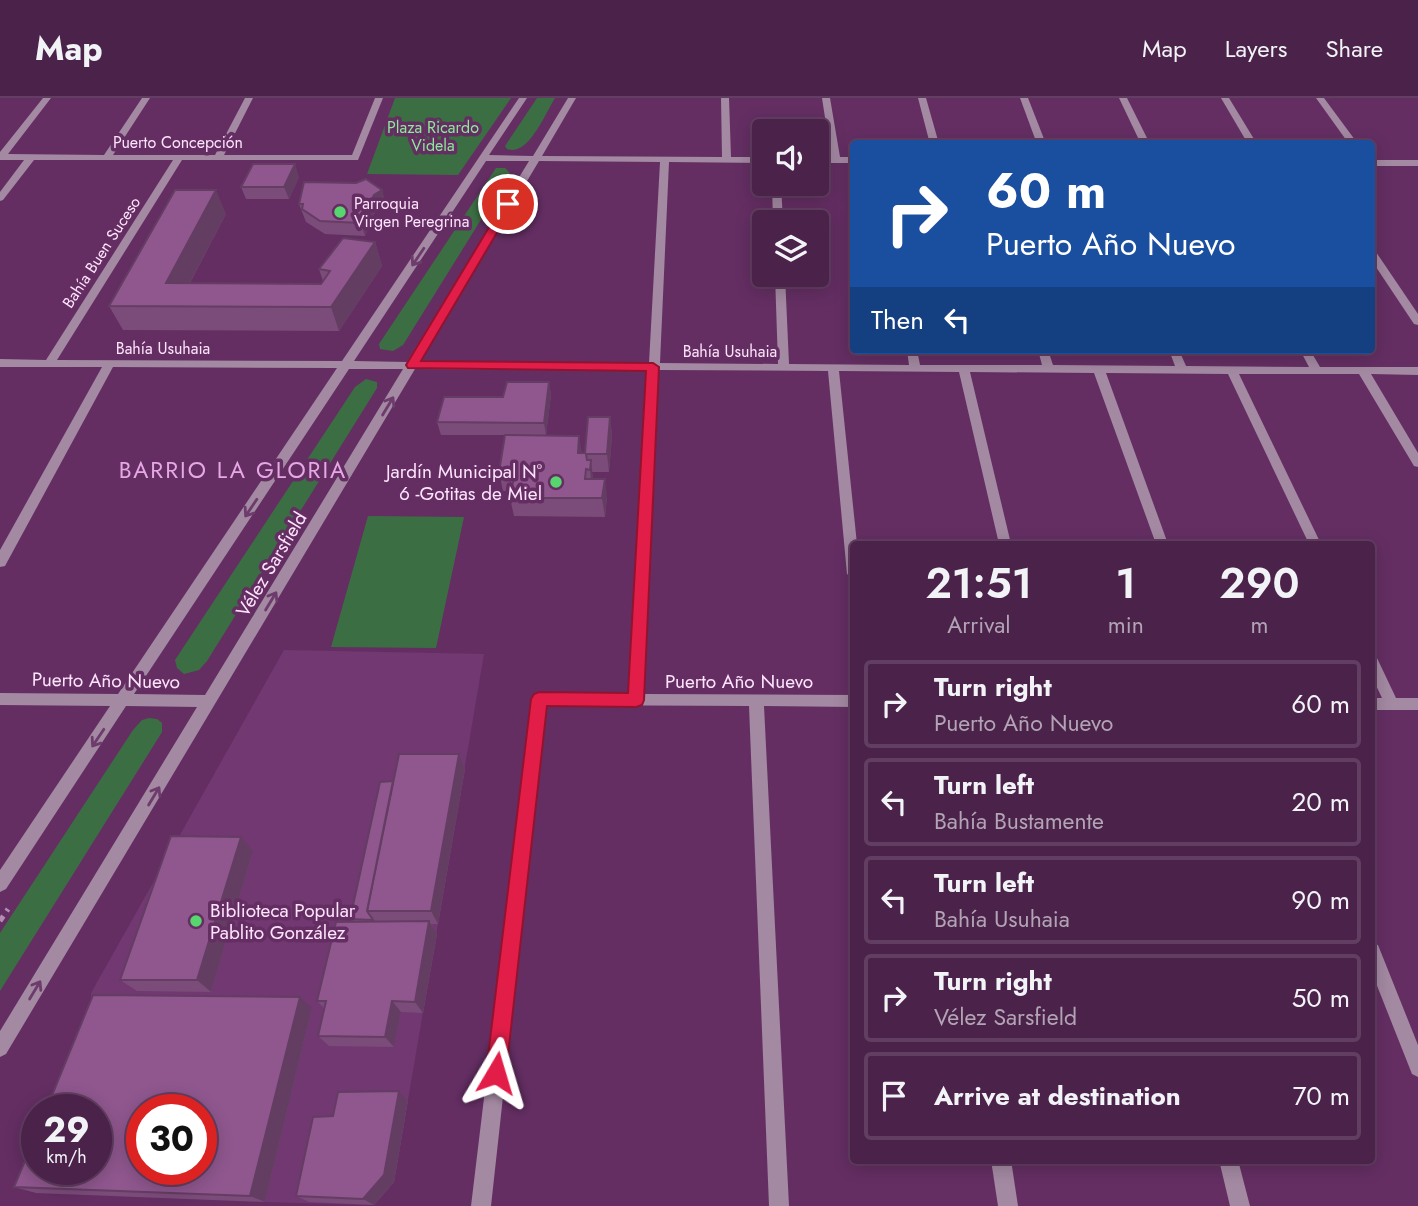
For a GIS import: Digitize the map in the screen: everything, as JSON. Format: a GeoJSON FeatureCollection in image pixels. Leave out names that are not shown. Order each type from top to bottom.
{"type":"FeatureCollection","features":[{"type":"Feature","properties":{"kind":"street"},"geometry":{"type":"LineString","coordinates":[[0,157],[47,98]]}},
{"type":"Feature","properties":{"kind":"street"},"geometry":{"type":"LineString","coordinates":[[106,158],[146,98]]}},
{"type":"Feature","properties":{"kind":"street"},"geometry":{"type":"LineString","coordinates":[[218,158],[249,98]]}},
{"type":"Feature","properties":{"kind":"street","name":"Puerto Concepción"},"geometry":{"type":"LineString","coordinates":[[0,157],[355,158],[379,98]]}},
{"type":"Feature","properties":{"kind":"street"},"geometry":{"type":"LineString","coordinates":[[0,884],[523,98]]}},
{"type":"Feature","properties":{"kind":"street","name":"Vélez Sarsfield"},"geometry":{"type":"LineString","coordinates":[[0,1048],[572,98]]}},
{"type":"Feature","properties":{"kind":"street"},"geometry":{"type":"LineString","coordinates":[[725,98],[727,159]]}},
{"type":"Feature","properties":{"kind":"street"},"geometry":{"type":"LineString","coordinates":[[826,98],[836,160]]}},
{"type":"Feature","properties":{"kind":"street"},"geometry":{"type":"LineString","coordinates":[[922,98],[934,140]]}},
{"type":"Feature","properties":{"kind":"street"},"geometry":{"type":"LineString","coordinates":[[1024,98],[1040,140]]}},
{"type":"Feature","properties":{"kind":"street"},"geometry":{"type":"LineString","coordinates":[[1124,98],[1144,140]]}},
{"type":"Feature","properties":{"kind":"street"},"geometry":{"type":"LineString","coordinates":[[1225,98],[1251,140]]}},
{"type":"Feature","properties":{"kind":"street"},"geometry":{"type":"LineString","coordinates":[[1320,98],[1351,140]]}},
{"type":"Feature","properties":{"kind":"street"},"geometry":{"type":"LineString","coordinates":[[0,198],[32,157]]}},
{"type":"Feature","properties":{"kind":"street","name":"Bahía Buen Suceso"},"geometry":{"type":"LineString","coordinates":[[49,363],[179,158]]}},
{"type":"Feature","properties":{"kind":"street"},"geometry":{"type":"LineString","coordinates":[[484,158],[752,160]]}},
{"type":"Feature","properties":{"kind":"street"},"geometry":{"type":"LineString","coordinates":[[636,700],[665,159]]}},
{"type":"Feature","properties":{"kind":"street"},"geometry":{"type":"LineString","coordinates":[[829,160],[850,160]]}},
{"type":"Feature","properties":{"kind":"street"},"geometry":{"type":"LineString","coordinates":[[1375,163],[1418,163]]}},
{"type":"Feature","properties":{"kind":"street"},"geometry":{"type":"LineString","coordinates":[[1375,258],[1418,322]]}},
{"type":"Feature","properties":{"kind":"street"},"geometry":{"type":"LineString","coordinates":[[781,287],[784,367]]}},
{"type":"Feature","properties":{"kind":"street"},"geometry":{"type":"LineString","coordinates":[[913,354],[915,368]]}},
{"type":"Feature","properties":{"kind":"street"},"geometry":{"type":"LineString","coordinates":[[1045,354],[1049,369]]}},
{"type":"Feature","properties":{"kind":"street"},"geometry":{"type":"LineString","coordinates":[[1176,354],[1182,370]]}},
{"type":"Feature","properties":{"kind":"street"},"geometry":{"type":"LineString","coordinates":[[1308,354],[1317,371]]}},
{"type":"Feature","properties":{"kind":"street","name":"Bahía Usuhaia"},"geometry":{"type":"LineString","coordinates":[[0,363],[1418,371]]}},
{"type":"Feature","properties":{"kind":"street"},"geometry":{"type":"LineString","coordinates":[[0,562],[110,363]]}},
{"type":"Feature","properties":{"kind":"street"},"geometry":{"type":"LineString","coordinates":[[833,368],[851,541]]}},
{"type":"Feature","properties":{"kind":"street"},"geometry":{"type":"LineString","coordinates":[[964,369],[1004,541]]}},
{"type":"Feature","properties":{"kind":"street"},"geometry":{"type":"LineString","coordinates":[[1099,369],[1161,541]]}},
{"type":"Feature","properties":{"kind":"street"},"geometry":{"type":"LineString","coordinates":[[1232,370],[1314,541]]}},
{"type":"Feature","properties":{"kind":"street"},"geometry":{"type":"LineString","coordinates":[[1363,371],[1418,463]]}},
{"type":"Feature","properties":{"kind":"street"},"geometry":{"type":"LineString","coordinates":[[1375,668],[1392,704]]}},
{"type":"Feature","properties":{"kind":"street","name":"Puerto Año Nuevo"},"geometry":{"type":"LineString","coordinates":[[0,699],[211,701]]}},
{"type":"Feature","properties":{"kind":"street","name":"Puerto Año Nuevo"},"geometry":{"type":"LineString","coordinates":[[481,1206],[539,699],[850,701]]}},
{"type":"Feature","properties":{"kind":"street"},"geometry":{"type":"LineString","coordinates":[[756,700],[779,1206]]}},
{"type":"Feature","properties":{"kind":"street"},"geometry":{"type":"LineString","coordinates":[[1375,704],[1418,704]]}},
{"type":"Feature","properties":{"kind":"street"},"geometry":{"type":"LineString","coordinates":[[1375,959],[1418,1068]]}},
{"type":"Feature","properties":{"kind":"street"},"geometry":{"type":"LineString","coordinates":[[1002,1164],[1008,1206]]}},
{"type":"Feature","properties":{"kind":"street"},"geometry":{"type":"LineString","coordinates":[[1229,1164],[1240,1206]]}},
{"type":"Feature","properties":{"kind":"shaded area"},"geometry":{"type":"Polygon","coordinates":[[[284,650],[484,654],[394,1182],[374,1205],[265,1202],[178,1185],[217,1185],[217,1094],[126,1094],[126,1175],[112,1172],[112,1094],[94,1094],[91,993],[284,650]]]}},
{"type":"Feature","properties":{"kind":"green space","name":"Plaza Ricardo Videla"},"geometry":{"type":"Polygon","coordinates":[[[395,98],[511,98],[458,175],[367,174],[395,98]]]}},
{"type":"Feature","properties":{"kind":"green space"},"geometry":{"type":"Polygon","coordinates":[[[537,98],[555,98],[529,141],[515,150],[507,149],[505,146],[537,98]]]}},
{"type":"Feature","properties":{"kind":"green space"},"geometry":{"type":"Polygon","coordinates":[[[496,168],[505,168],[510,173],[403,345],[393,351],[380,349],[379,344],[496,168]]]}},
{"type":"Feature","properties":{"kind":"green space"},"geometry":{"type":"Polygon","coordinates":[[[366,379],[377,382],[377,388],[207,661],[199,670],[184,674],[177,668],[175,660],[355,387],[366,379]]]}},
{"type":"Feature","properties":{"kind":"green space"},"geometry":{"type":"Polygon","coordinates":[[[368,516],[464,517],[436,648],[331,647],[368,516]]]}},
{"type":"Feature","properties":{"kind":"green space"},"geometry":{"type":"Polygon","coordinates":[[[149,718],[162,723],[162,732],[0,991],[0,933],[133,730],[142,720],[149,718]]]}},
{"type":"Feature","properties":{"kind":"building"},"geometry":{"type":"Polygon","coordinates":[[[253,164],[295,164],[284,187],[241,187],[253,164]]]}},
{"type":"Feature","properties":{"kind":"building"},"geometry":{"type":"Polygon","coordinates":[[[366,179],[382,190],[374,195],[361,223],[320,221],[302,209],[303,204],[299,204],[304,182],[356,183],[366,179]]]}},
{"type":"Feature","properties":{"kind":"building"},"geometry":{"type":"Polygon","coordinates":[[[175,190],[216,190],[166,283],[321,284],[330,271],[319,269],[343,238],[375,242],[331,307],[109,306],[175,190]]]}},
{"type":"Feature","properties":{"kind":"building"},"geometry":{"type":"Polygon","coordinates":[[[507,382],[549,382],[544,423],[437,422],[444,397],[503,397],[507,382]]]}},
{"type":"Feature","properties":{"kind":"building","name":"Jardín Municipal N° 6 -Gotitas de Miel"},"geometry":{"type":"Polygon","coordinates":[[[588,417],[610,417],[607,454],[586,454],[587,460],[591,460],[585,479],[605,479],[602,498],[510,498],[515,472],[499,472],[505,435],[579,436],[578,453],[585,453],[588,417]]]}},
{"type":"Feature","properties":{"kind":"building"},"geometry":{"type":"Polygon","coordinates":[[[399,754],[459,754],[431,911],[367,911],[399,754]]]}},
{"type":"Feature","properties":{"kind":"building"},"geometry":{"type":"Polygon","coordinates":[[[393,781],[367,911],[373,920],[350,919],[380,782],[393,781]]]}},
{"type":"Feature","properties":{"kind":"building","name":"Biblioteca Popular Pablito González"},"geometry":{"type":"Polygon","coordinates":[[[171,836],[241,837],[197,980],[120,980],[171,836]]]}},
{"type":"Feature","properties":{"kind":"building"},"geometry":{"type":"Polygon","coordinates":[[[429,921],[415,1002],[392,1001],[385,1037],[318,1036],[326,1001],[317,1001],[336,922],[429,921]]]}},
{"type":"Feature","properties":{"kind":"building"},"geometry":{"type":"Polygon","coordinates":[[[93,995],[300,997],[250,1196],[14,1187],[21,1170],[21,1185],[112,1185],[112,1094],[53,1094],[93,995]]]}},
{"type":"Feature","properties":{"kind":"building"},"geometry":{"type":"Polygon","coordinates":[[[399,1091],[384,1175],[363,1199],[296,1196],[313,1117],[333,1116],[338,1092],[399,1091]]]}},
{"type":"Feature","properties":{"kind":"place","name":"Parroquia Virgen Peregrina"},"geometry":{"type":"Point","coordinates":[340,212]}},
{"type":"Feature","properties":{"kind":"place","name":"Jardín Municipal N° 6 -Gotitas de Miel"},"geometry":{"type":"Point","coordinates":[556,482]}},
{"type":"Feature","properties":{"kind":"place","name":"Biblioteca Popular Pablito González"},"geometry":{"type":"Point","coordinates":[196,921]}},
{"type":"Feature","properties":{"kind":"district","name":"BARRIO LA GLORIA"},"geometry":{"type":"Point","coordinates":[233,470]}},
{"type":"Feature","properties":{"kind":"route"},"geometry":{"type":"LineString","coordinates":[[496,1073],[539,699],[636,700],[653,367],[412,365],[508,204]]}}]}
